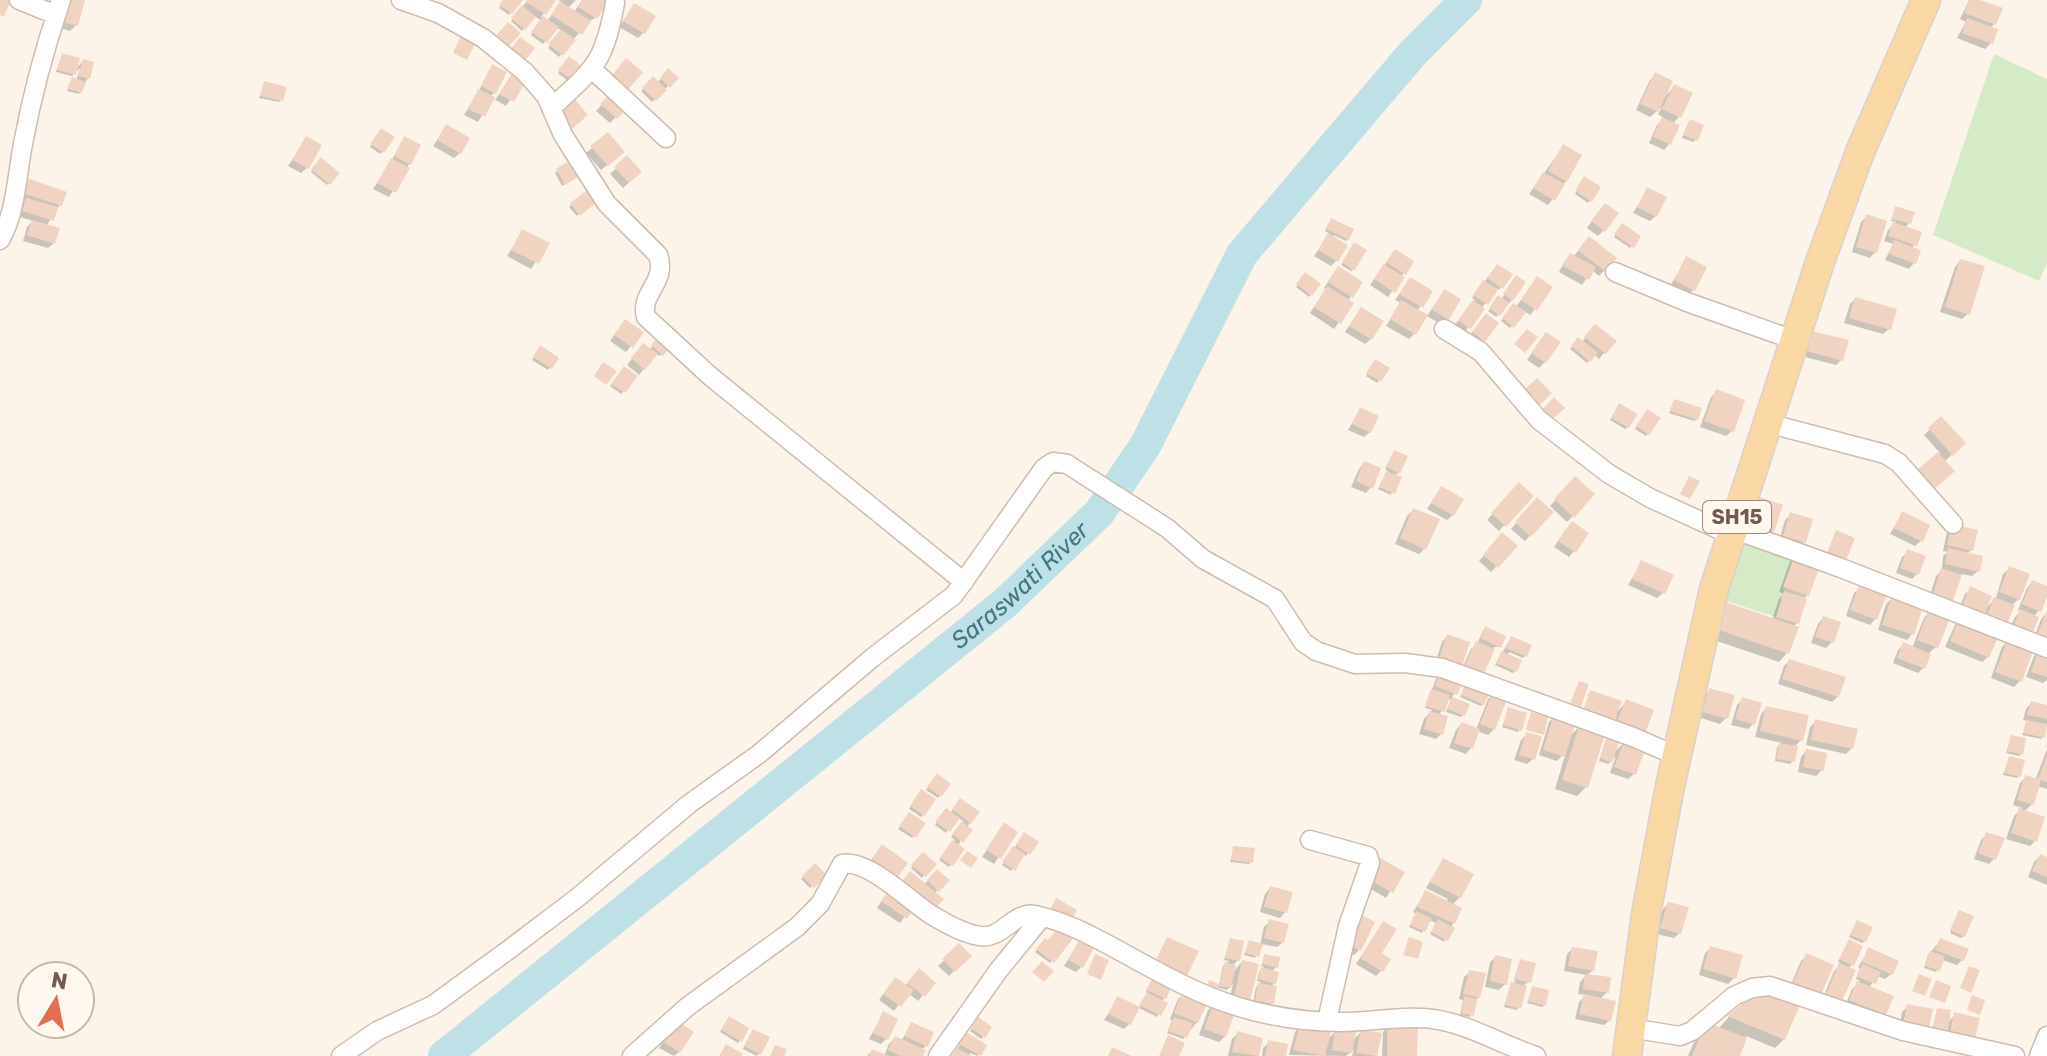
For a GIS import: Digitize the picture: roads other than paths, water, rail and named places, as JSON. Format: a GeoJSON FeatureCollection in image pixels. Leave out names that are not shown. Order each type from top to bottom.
{"type":"FeatureCollection","features":[{"type":"Feature","properties":{"kind":"main road","name":"SH15"},"geometry":{"type":"LineString","coordinates":[[1628,1042],[1646,914],[1714,589],[1794,340],[1860,152],[1926,0]]}},
{"type":"Feature","properties":{"kind":"street"},"geometry":{"type":"LineString","coordinates":[[0,240],[14,195],[23,141],[59,8],[19,0]]}},
{"type":"Feature","properties":{"kind":"street"},"geometry":{"type":"LineString","coordinates":[[401,0],[438,13],[483,38],[525,72],[546,96],[563,135],[607,204],[658,255],[661,274],[646,300],[646,317],[710,376],[964,582]]}},
{"type":"Feature","properties":{"kind":"street"},"geometry":{"type":"LineString","coordinates":[[551,108],[592,69],[605,49],[615,3]]}},
{"type":"Feature","properties":{"kind":"street"},"geometry":{"type":"LineString","coordinates":[[592,69],[666,138]]}},
{"type":"Feature","properties":{"kind":"street"},"geometry":{"type":"LineString","coordinates":[[1615,272],[1687,302],[1794,340]]}},
{"type":"Feature","properties":{"kind":"street"},"geometry":{"type":"LineString","coordinates":[[1444,329],[1481,352],[1539,420],[1609,474],[1650,498],[1732,532],[2047,648]]}},
{"type":"Feature","properties":{"kind":"street"},"geometry":{"type":"LineString","coordinates":[[1767,423],[1885,454],[1899,463],[1953,524]]}},
{"type":"Feature","properties":{"kind":"street"},"geometry":{"type":"LineString","coordinates":[[341,1056],[377,1031],[433,1005],[530,933],[689,804],[759,754],[872,658],[954,595],[1044,468],[1053,462],[1067,464],[1167,528],[1203,559],[1275,599],[1303,642],[1316,651],[1355,664],[1405,663],[1442,668],[1677,756]]}},
{"type":"Feature","properties":{"kind":"street"},"geometry":{"type":"LineString","coordinates":[[1310,840],[1368,856],[1370,863],[1348,926],[1327,1021]]}},
{"type":"Feature","properties":{"kind":"street"},"geometry":{"type":"LineString","coordinates":[[632,1056],[687,1007],[797,927],[820,904],[842,864],[853,864],[906,894],[931,914],[975,935],[984,937],[997,933],[1020,916],[1030,914],[1077,928],[1198,993],[1255,1011],[1295,1020],[1433,1019],[1461,1026],[1536,1056]]}},
{"type":"Feature","properties":{"kind":"street"},"geometry":{"type":"LineString","coordinates":[[938,1056],[998,971],[1042,917]]}},
{"type":"Feature","properties":{"kind":"street"},"geometry":{"type":"LineString","coordinates":[[1628,1042],[1680,1036],[1692,1031],[1734,996],[1752,988],[1770,986],[1903,1031],[2015,1056]]}},
{"type":"Feature","properties":{"kind":"street"},"geometry":{"type":"LineString","coordinates":[[2039,1056],[2047,1036]]}},
{"type":"Feature","properties":{"kind":"waterway","name":"Saraswati River"},"geometry":{"type":"LineString","coordinates":[[444,1056],[1005,603],[1099,513],[1145,446],[1242,254],[1412,54],[1466,0]]}}]}
